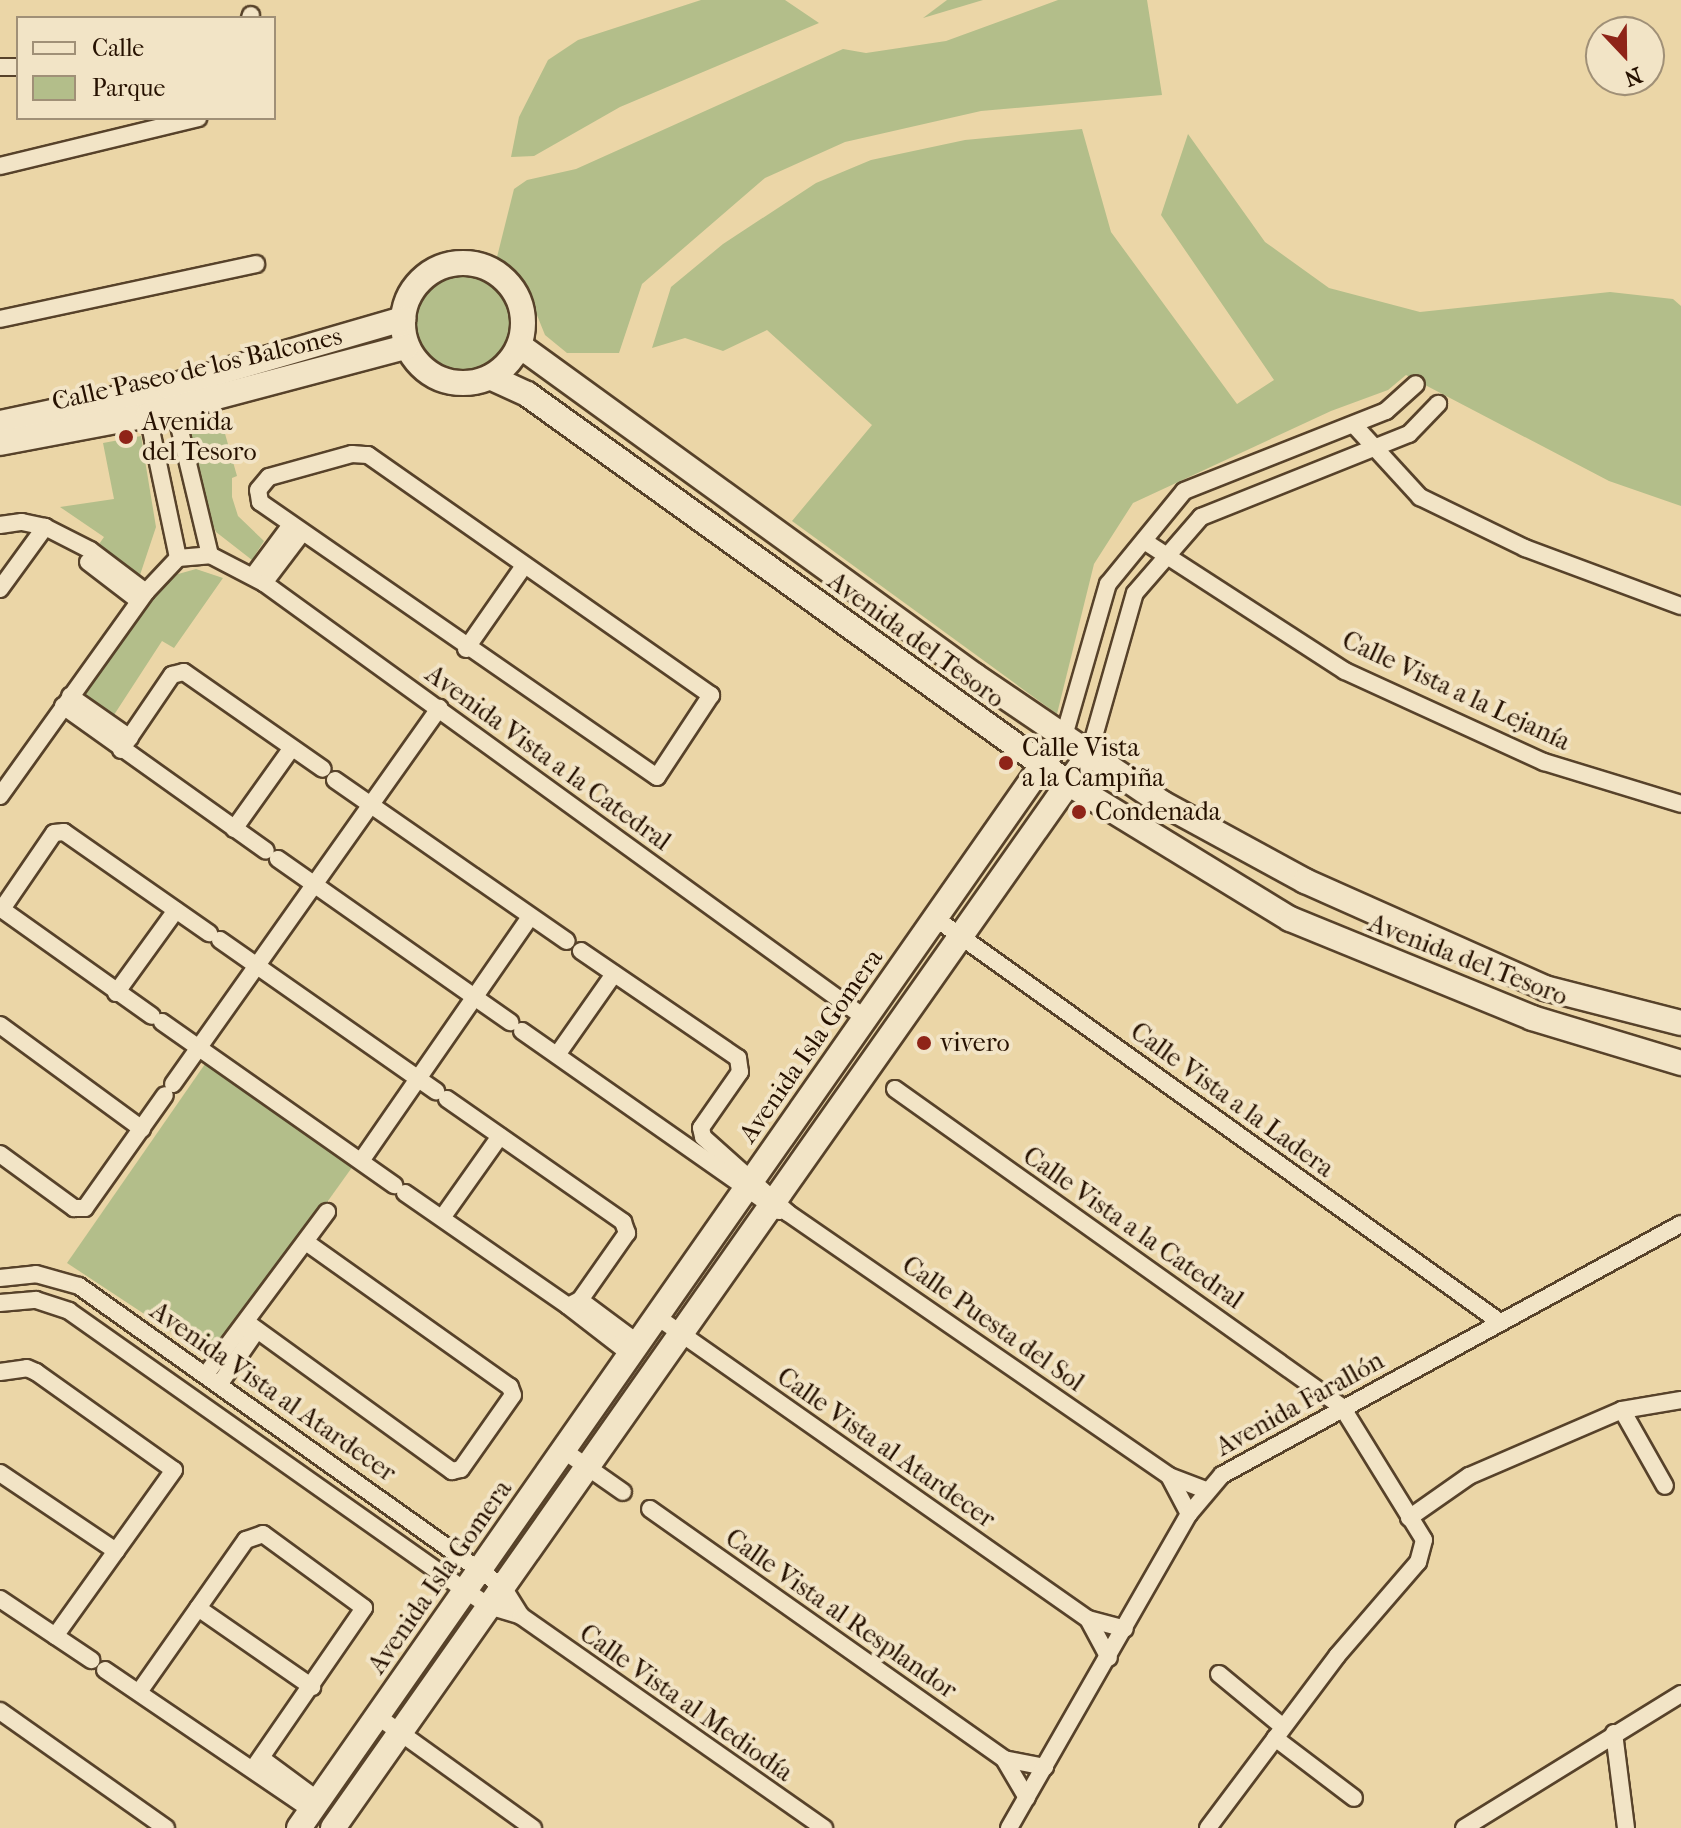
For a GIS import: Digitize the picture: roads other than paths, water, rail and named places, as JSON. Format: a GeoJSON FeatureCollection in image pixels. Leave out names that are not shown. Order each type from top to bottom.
{"type":"FeatureCollection","features":[{"type":"Feature","properties":{"kind":"main road"},"geometry":{"type":"LineString","coordinates":[[461,262],[478,264],[509,282],[519,297],[524,314],[520,346],[490,377],[463,383],[437,378],[406,347],[403,319],[411,294],[428,274],[461,262]]}},
{"type":"Feature","properties":{"kind":"main road","name":"Calle Paseo de los Balcones"},"geometry":{"type":"LineString","coordinates":[[172,397],[403,319]]}},
{"type":"Feature","properties":{"kind":"main road","name":"Avenida del Tesoro"},"geometry":{"type":"LineString","coordinates":[[520,346],[1089,754],[1162,803],[1319,887],[1545,988],[1681,1023]]}},
{"type":"Feature","properties":{"kind":"main road","name":"Calle Paseo de los Balcones"},"geometry":{"type":"LineString","coordinates":[[0,443],[172,397],[406,347]]}},
{"type":"Feature","properties":{"kind":"main road","name":"Avenida del Tesoro"},"geometry":{"type":"LineString","coordinates":[[490,377],[527,394],[1068,783],[1290,919],[1532,1018],[1681,1063]]}},
{"type":"Feature","properties":{"kind":"main road","name":"Calle Paseo de los Balcones"},"geometry":{"type":"LineString","coordinates":[[0,423],[146,404]]}},
{"type":"Feature","properties":{"kind":"main road","name":"Avenida Isla Gomera"},"geometry":{"type":"LineString","coordinates":[[309,1813],[1064,736]]}},
{"type":"Feature","properties":{"kind":"main road"},"geometry":{"type":"LineString","coordinates":[[333,1828],[681,1334],[778,1206],[1089,754]]}},
{"type":"Feature","properties":{"kind":"street"},"geometry":{"type":"LineString","coordinates":[[0,166],[190,120]]}},
{"type":"Feature","properties":{"kind":"street"},"geometry":{"type":"LineString","coordinates":[[0,319],[256,264]]}},
{"type":"Feature","properties":{"kind":"street","name":"Avenida Isla Gomera"},"geometry":{"type":"LineString","coordinates":[[1064,736],[1108,584],[1184,491],[1386,411],[1416,384]]}},
{"type":"Feature","properties":{"kind":"street"},"geometry":{"type":"LineString","coordinates":[[172,397],[194,556]]}},
{"type":"Feature","properties":{"kind":"street"},"geometry":{"type":"LineString","coordinates":[[146,404],[194,556]]}},
{"type":"Feature","properties":{"kind":"street"},"geometry":{"type":"LineString","coordinates":[[1089,754],[1135,593],[1201,517],[1409,434],[1438,404]]}},
{"type":"Feature","properties":{"kind":"street"},"geometry":{"type":"LineString","coordinates":[[1354,425],[1420,497],[1525,548],[1681,606]]}},
{"type":"Feature","properties":{"kind":"street"},"geometry":{"type":"LineString","coordinates":[[360,452],[524,566],[711,695],[657,777],[295,530],[260,502],[261,484],[279,474],[360,452]]}},
{"type":"Feature","properties":{"kind":"street"},"geometry":{"type":"LineString","coordinates":[[0,525],[22,522],[45,527],[74,546],[90,550],[142,597]]}},
{"type":"Feature","properties":{"kind":"street"},"geometry":{"type":"LineString","coordinates":[[0,589],[45,527]]}},
{"type":"Feature","properties":{"kind":"street"},"geometry":{"type":"LineString","coordinates":[[259,579],[295,530]]}},
{"type":"Feature","properties":{"kind":"street","name":"Calle Vista a la Lejanía"},"geometry":{"type":"LineString","coordinates":[[1144,541],[1345,671],[1544,762],[1681,804]]}},
{"type":"Feature","properties":{"kind":"street"},"geometry":{"type":"LineString","coordinates":[[0,796],[142,597],[194,556]]}},
{"type":"Feature","properties":{"kind":"street","name":"Avenida Vista a la Catedral"},"geometry":{"type":"LineString","coordinates":[[194,556],[259,579],[865,1018]]}},
{"type":"Feature","properties":{"kind":"street"},"geometry":{"type":"LineString","coordinates":[[466,649],[524,566]]}},
{"type":"Feature","properties":{"kind":"street"},"geometry":{"type":"LineString","coordinates":[[125,744],[172,675],[180,672],[738,1058],[740,1072],[701,1128],[703,1137],[750,1183]]}},
{"type":"Feature","properties":{"kind":"street"},"geometry":{"type":"LineString","coordinates":[[66,701],[234,829],[557,1055],[750,1183]]}},
{"type":"Feature","properties":{"kind":"street"},"geometry":{"type":"LineString","coordinates":[[0,1154],[81,1210],[142,1129],[313,884],[443,710]]}},
{"type":"Feature","properties":{"kind":"street"},"geometry":{"type":"LineString","coordinates":[[234,829],[291,749]]}},
{"type":"Feature","properties":{"kind":"street"},"geometry":{"type":"LineString","coordinates":[[573,1306],[626,1227],[64,832],[54,833],[6,890],[1,908],[116,993],[634,1349]]}},
{"type":"Feature","properties":{"kind":"street"},"geometry":{"type":"LineString","coordinates":[[116,993],[176,910]]}},
{"type":"Feature","properties":{"kind":"street"},"geometry":{"type":"LineString","coordinates":[[361,1161],[530,917]]}},
{"type":"Feature","properties":{"kind":"street","name":"Calle Vista a la Ladera"},"geometry":{"type":"LineString","coordinates":[[935,918],[1500,1322]]}},
{"type":"Feature","properties":{"kind":"street"},"geometry":{"type":"LineString","coordinates":[[557,1055],[614,974]]}},
{"type":"Feature","properties":{"kind":"street"},"geometry":{"type":"LineString","coordinates":[[0,1025],[142,1129]]}},
{"type":"Feature","properties":{"kind":"street","name":"Calle Vista a la Catedral"},"geometry":{"type":"LineString","coordinates":[[895,1089],[1342,1407]]}},
{"type":"Feature","properties":{"kind":"street"},"geometry":{"type":"LineString","coordinates":[[442,1218],[500,1136]]}},
{"type":"Feature","properties":{"kind":"street","name":"Calle Puesta del Sol"},"geometry":{"type":"LineString","coordinates":[[750,1183],[778,1206],[1169,1476],[1206,1490]]}},
{"type":"Feature","properties":{"kind":"street"},"geometry":{"type":"LineString","coordinates":[[214,1378],[253,1327],[327,1212]]}},
{"type":"Feature","properties":{"kind":"street","name":"Avenida Farallón"},"geometry":{"type":"LineString","coordinates":[[1009,1828],[1189,1514],[1206,1490],[1242,1463],[1342,1407],[1681,1224]]}},
{"type":"Feature","properties":{"kind":"street"},"geometry":{"type":"LineString","coordinates":[[253,1327],[452,1471],[461,1469],[513,1395],[510,1387],[306,1242]]}},
{"type":"Feature","properties":{"kind":"street","name":"Avenida Vista al Atardecer"},"geometry":{"type":"LineString","coordinates":[[0,1278],[36,1274],[79,1286],[214,1378],[479,1570],[496,1596]]}},
{"type":"Feature","properties":{"kind":"street","name":"Avenida Vista al Atardecer"},"geometry":{"type":"LineString","coordinates":[[0,1303],[36,1300],[61,1306],[465,1590],[496,1596]]}},
{"type":"Feature","properties":{"kind":"street","name":"Calle Vista al Atardecer"},"geometry":{"type":"LineString","coordinates":[[656,1316],[1088,1619],[1125,1629]]}},
{"type":"Feature","properties":{"kind":"street"},"geometry":{"type":"LineString","coordinates":[[0,1372],[27,1368],[36,1372],[172,1467],[172,1475],[55,1636]]}},
{"type":"Feature","properties":{"kind":"street"},"geometry":{"type":"LineString","coordinates":[[1409,1518],[1469,1476],[1622,1410],[1681,1400]]}},
{"type":"Feature","properties":{"kind":"street"},"geometry":{"type":"LineString","coordinates":[[1208,1828],[1279,1732],[1418,1562],[1425,1547],[1342,1407]]}},
{"type":"Feature","properties":{"kind":"street"},"geometry":{"type":"LineString","coordinates":[[1622,1410],[1665,1486]]}},
{"type":"Feature","properties":{"kind":"street"},"geometry":{"type":"LineString","coordinates":[[563,1450],[623,1492]]}},
{"type":"Feature","properties":{"kind":"street"},"geometry":{"type":"LineString","coordinates":[[0,1473],[116,1551]]}},
{"type":"Feature","properties":{"kind":"street","name":"Calle Puesta del Sol"},"geometry":{"type":"LineString","coordinates":[[1169,1476],[1189,1514]]}},
{"type":"Feature","properties":{"kind":"street","name":"Calle Vista al Resplandor"},"geometry":{"type":"LineString","coordinates":[[650,1509],[1004,1759],[1045,1767]]}},
{"type":"Feature","properties":{"kind":"street"},"geometry":{"type":"LineString","coordinates":[[139,1692],[246,1540],[263,1534],[364,1608],[257,1763]]}},
{"type":"Feature","properties":{"kind":"street","name":"Calle Vista al Mediodía"},"geometry":{"type":"LineString","coordinates":[[496,1596],[824,1828]]}},
{"type":"Feature","properties":{"kind":"street"},"geometry":{"type":"LineString","coordinates":[[0,1599],[139,1692],[257,1763],[309,1813]]}},
{"type":"Feature","properties":{"kind":"street"},"geometry":{"type":"LineString","coordinates":[[198,1608],[312,1687]]}},
{"type":"Feature","properties":{"kind":"street","name":"Calle Vista al Atardecer"},"geometry":{"type":"LineString","coordinates":[[1088,1619],[1109,1658]]}},
{"type":"Feature","properties":{"kind":"street"},"geometry":{"type":"LineString","coordinates":[[1219,1674],[1354,1798]]}},
{"type":"Feature","properties":{"kind":"street"},"geometry":{"type":"LineString","coordinates":[[1464,1828],[1681,1694]]}},
{"type":"Feature","properties":{"kind":"street"},"geometry":{"type":"LineString","coordinates":[[0,1711],[166,1828]]}},
{"type":"Feature","properties":{"kind":"street"},"geometry":{"type":"LineString","coordinates":[[377,1716],[533,1828]]}},
{"type":"Feature","properties":{"kind":"street"},"geometry":{"type":"LineString","coordinates":[[1614,1733],[1626,1828]]}},
{"type":"Feature","properties":{"kind":"street","name":"Calle Vista al Resplandor"},"geometry":{"type":"LineString","coordinates":[[1004,1759],[1027,1798]]}},
{"type":"Feature","properties":{"kind":"street"},"geometry":{"type":"LineString","coordinates":[[1492,1810],[1495,1828]]}},
{"type":"Feature","properties":{"kind":"place","name":"Avenida del Tesoro"},"geometry":{"type":"Point","coordinates":[126,437]}},
{"type":"Feature","properties":{"kind":"place","name":"Calle Vista a la Campiña"},"geometry":{"type":"Point","coordinates":[1006,763]}},
{"type":"Feature","properties":{"kind":"place","name":"Condenada"},"geometry":{"type":"Point","coordinates":[1079,812]}},
{"type":"Feature","properties":{"kind":"place","name":"vivero"},"geometry":{"type":"Point","coordinates":[924,1043]}}]}
